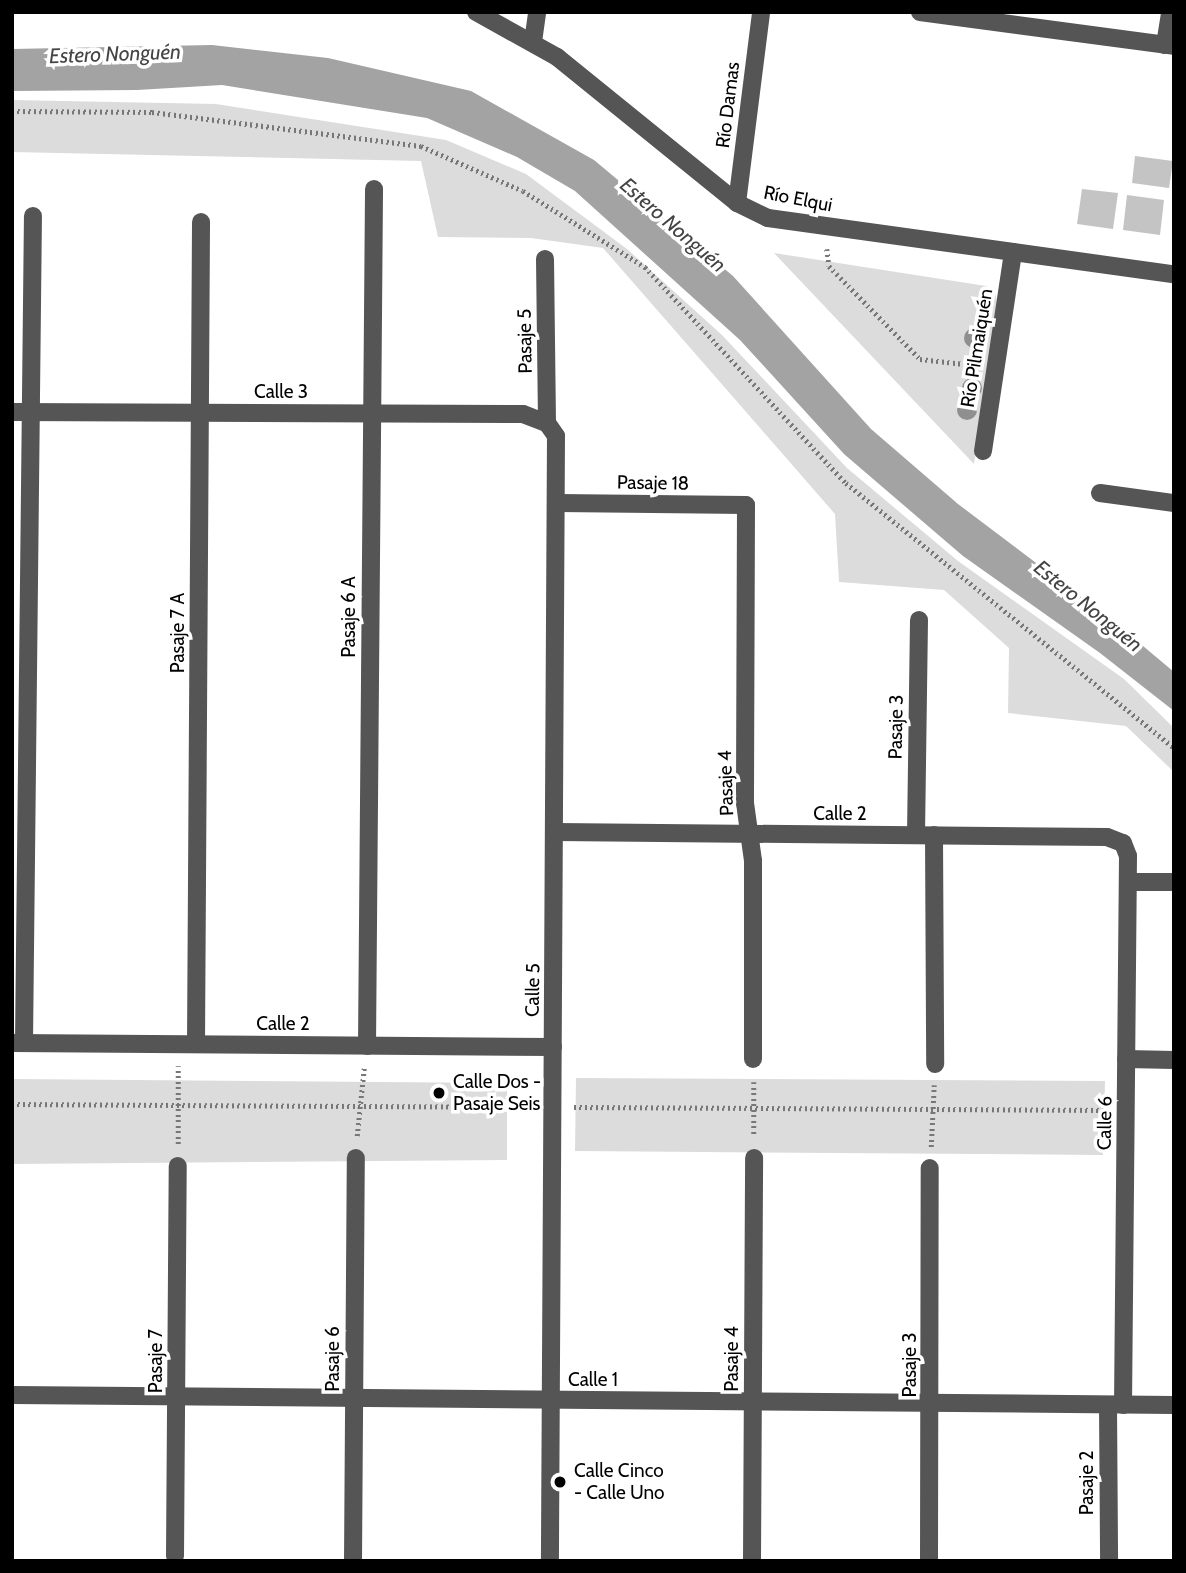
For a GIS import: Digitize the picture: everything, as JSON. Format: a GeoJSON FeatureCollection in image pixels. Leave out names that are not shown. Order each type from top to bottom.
{"type":"FeatureCollection","features":[{"type":"Feature","properties":{"kind":"street","name":"Río Elqui"},"geometry":{"type":"LineString","coordinates":[[476,12],[533,42],[580,75],[737,203],[768,218],[1174,274]]}},
{"type":"Feature","properties":{"kind":"street"},"geometry":{"type":"LineString","coordinates":[[533,42],[537,12]]}},
{"type":"Feature","properties":{"kind":"street","name":"Río Damas"},"geometry":{"type":"LineString","coordinates":[[737,203],[761,12]]}},
{"type":"Feature","properties":{"kind":"street"},"geometry":{"type":"LineString","coordinates":[[920,12],[1170,45],[1170,12]]}},
{"type":"Feature","properties":{"kind":"street","name":"Pasaje 6 A"},"geometry":{"type":"LineString","coordinates":[[367,1046],[374,189]]}},
{"type":"Feature","properties":{"kind":"street"},"geometry":{"type":"LineString","coordinates":[[18,1043],[33,216]]}},
{"type":"Feature","properties":{"kind":"street","name":"Pasaje 7 A"},"geometry":{"type":"LineString","coordinates":[[187,1044],[200,413],[201,222]]}},
{"type":"Feature","properties":{"kind":"street","name":"Río Pilmaiquén"},"geometry":{"type":"LineString","coordinates":[[983,451],[1013,253]]}},
{"type":"Feature","properties":{"kind":"street","name":"Pasaje 5"},"geometry":{"type":"LineString","coordinates":[[545,259],[547,423]]}},
{"type":"Feature","properties":{"kind":"street","name":"Calle 3"},"geometry":{"type":"LineString","coordinates":[[12,412],[523,414],[547,423]]}},
{"type":"Feature","properties":{"kind":"street","name":"Calle 5"},"geometry":{"type":"LineString","coordinates":[[547,423],[553,429],[559,446],[550,1561]]}},
{"type":"Feature","properties":{"kind":"street"},"geometry":{"type":"LineString","coordinates":[[1100,494],[1174,503]]}},
{"type":"Feature","properties":{"kind":"street","name":"Pasaje 18"},"geometry":{"type":"LineString","coordinates":[[558,503],[747,505]]}},
{"type":"Feature","properties":{"kind":"street","name":"Pasaje 4"},"geometry":{"type":"LineString","coordinates":[[747,505],[745,803],[753,861],[754,1059]]}},
{"type":"Feature","properties":{"kind":"street","name":"Pasaje 3"},"geometry":{"type":"LineString","coordinates":[[916,835],[919,620]]}},
{"type":"Feature","properties":{"kind":"street","name":"Calle 2"},"geometry":{"type":"LineString","coordinates":[[556,832],[1107,837],[1123,843]]}},
{"type":"Feature","properties":{"kind":"street"},"geometry":{"type":"LineString","coordinates":[[934,835],[935,1064]]}},
{"type":"Feature","properties":{"kind":"street","name":"Calle 6"},"geometry":{"type":"LineString","coordinates":[[1115,1405],[1126,1059],[1128,856],[1123,843]]}},
{"type":"Feature","properties":{"kind":"street"},"geometry":{"type":"LineString","coordinates":[[1128,882],[1174,883]]}},
{"type":"Feature","properties":{"kind":"street","name":"Calle 2"},"geometry":{"type":"LineString","coordinates":[[18,1043],[553,1047]]}},
{"type":"Feature","properties":{"kind":"street"},"geometry":{"type":"LineString","coordinates":[[1126,1059],[1174,1060]]}},
{"type":"Feature","properties":{"kind":"street","name":"Pasaje 6"},"geometry":{"type":"LineString","coordinates":[[353,1561],[356,1158]]}},
{"type":"Feature","properties":{"kind":"street","name":"Pasaje 4"},"geometry":{"type":"LineString","coordinates":[[752,1561],[754,1158]]}},
{"type":"Feature","properties":{"kind":"street","name":"Pasaje 7"},"geometry":{"type":"LineString","coordinates":[[175,1556],[178,1166]]}},
{"type":"Feature","properties":{"kind":"street","name":"Pasaje 3"},"geometry":{"type":"LineString","coordinates":[[929,1561],[930,1168]]}},
{"type":"Feature","properties":{"kind":"street","name":"Calle 1"},"geometry":{"type":"LineString","coordinates":[[12,1395],[1174,1405]]}},
{"type":"Feature","properties":{"kind":"street","name":"Pasaje 2"},"geometry":{"type":"LineString","coordinates":[[1109,1561],[1115,1405]]}},
{"type":"Feature","properties":{"kind":"path"},"geometry":{"type":"LineString","coordinates":[[12,111],[152,112],[421,146],[523,191],[645,267],[846,483],[1174,748]]}},
{"type":"Feature","properties":{"kind":"path"},"geometry":{"type":"LineString","coordinates":[[826,227],[829,266],[920,359],[995,368]]}},
{"type":"Feature","properties":{"kind":"path"},"geometry":{"type":"LineString","coordinates":[[178,1166],[187,1044]]}},
{"type":"Feature","properties":{"kind":"path"},"geometry":{"type":"LineString","coordinates":[[356,1158],[367,1046]]}},
{"type":"Feature","properties":{"kind":"path"},"geometry":{"type":"LineString","coordinates":[[754,1059],[754,1158]]}},
{"type":"Feature","properties":{"kind":"path"},"geometry":{"type":"LineString","coordinates":[[930,1168],[935,1064]]}},
{"type":"Feature","properties":{"kind":"shaded area"},"geometry":{"type":"Polygon","coordinates":[[[12,100],[216,104],[446,140],[526,174],[627,249],[722,335],[847,468],[958,561],[1124,679],[1174,728],[1174,772],[1126,726],[1008,713],[1009,648],[944,590],[839,582],[835,514],[603,248],[531,238],[438,237],[421,161],[12,152],[12,100]]]}},
{"type":"Feature","properties":{"kind":"shaded area"},"geometry":{"type":"Polygon","coordinates":[[[774,253],[986,286],[995,293],[997,302],[974,464],[774,253]]]}},
{"type":"Feature","properties":{"kind":"shaded area"},"geometry":{"type":"Polygon","coordinates":[[[576,1078],[1105,1081],[1103,1155],[575,1151],[576,1078]]]}},
{"type":"Feature","properties":{"kind":"shaded area"},"geometry":{"type":"Polygon","coordinates":[[[12,1079],[507,1083],[507,1160],[12,1164],[12,1079]]]}},
{"type":"Feature","properties":{"kind":"water","name":"Estero Nonguén"},"geometry":{"type":"Polygon","coordinates":[[[212,45],[328,58],[471,91],[594,160],[733,276],[871,429],[958,504],[1118,625],[1174,672],[1174,711],[1100,653],[963,556],[844,454],[740,340],[575,191],[517,157],[427,118],[222,85],[137,90],[12,91],[12,49],[212,45]]]}},
{"type":"Feature","properties":{"kind":"building"},"geometry":{"type":"Polygon","coordinates":[[[1135,156],[1173,161],[1169,188],[1132,183],[1135,156]]]}},
{"type":"Feature","properties":{"kind":"building"},"geometry":{"type":"Polygon","coordinates":[[[1082,189],[1118,193],[1113,229],[1077,224],[1082,189]]]}},
{"type":"Feature","properties":{"kind":"building"},"geometry":{"type":"Polygon","coordinates":[[[1127,195],[1164,200],[1160,235],[1123,230],[1127,195]]]}},
{"type":"Feature","properties":{"kind":"place","name":"Calle Dos - Pasaje Seis"},"geometry":{"type":"Point","coordinates":[439,1093]}},
{"type":"Feature","properties":{"kind":"place","name":"Calle Cinco - Calle Uno"},"geometry":{"type":"Point","coordinates":[560,1482]}}]}
